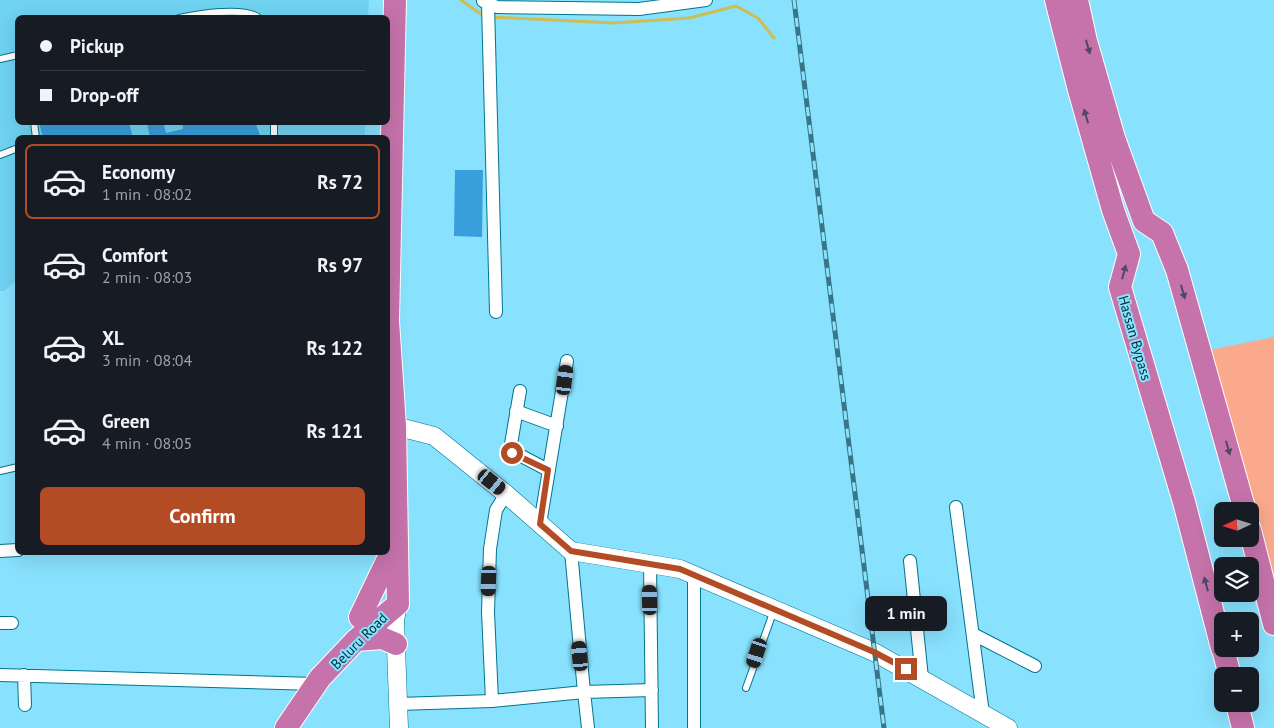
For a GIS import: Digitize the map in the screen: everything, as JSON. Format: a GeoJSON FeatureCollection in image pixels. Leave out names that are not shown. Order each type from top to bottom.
{"type":"FeatureCollection","features":[{"type":"Feature","properties":{"kind":"highway"},"geometry":{"type":"LineString","coordinates":[[382,15],[383,0]]}},
{"type":"Feature","properties":{"kind":"highway"},"geometry":{"type":"LineString","coordinates":[[390,229],[395,0]]}},
{"type":"Feature","properties":{"kind":"highway","name":"Hassan Bypass"},"geometry":{"type":"LineString","coordinates":[[1056,0],[1084,109],[1113,210],[1129,254],[1120,287],[1184,502],[1214,614]]}},
{"type":"Feature","properties":{"kind":"highway"},"geometry":{"type":"LineString","coordinates":[[1077,0],[1086,41],[1114,138],[1144,221],[1162,233],[1177,270],[1242,502]]}},
{"type":"Feature","properties":{"kind":"highway"},"geometry":{"type":"LineString","coordinates":[[390,351],[395,426],[393,605]]}},
{"type":"Feature","properties":{"kind":"highway"},"geometry":{"type":"LineString","coordinates":[[1255,548],[1274,624]]}},
{"type":"Feature","properties":{"kind":"highway"},"geometry":{"type":"LineString","coordinates":[[388,555],[393,605]]}},
{"type":"Feature","properties":{"kind":"highway"},"geometry":{"type":"LineString","coordinates":[[360,617],[388,561]]}},
{"type":"Feature","properties":{"kind":"highway","name":"Beluru Road"},"geometry":{"type":"LineString","coordinates":[[318,681],[322,667],[345,632],[360,617],[393,605]]}},
{"type":"Feature","properties":{"kind":"highway","name":"Beluru Road"},"geometry":{"type":"LineString","coordinates":[[286,728],[318,681],[356,640],[393,605]]}},
{"type":"Feature","properties":{"kind":"highway"},"geometry":{"type":"LineString","coordinates":[[356,640],[382,638],[396,644]]}},
{"type":"Feature","properties":{"kind":"highway"},"geometry":{"type":"LineString","coordinates":[[1239,712],[1243,728]]}},
{"type":"Feature","properties":{"kind":"main road"},"geometry":{"type":"LineString","coordinates":[[395,426],[434,436],[506,494],[571,551],[680,569],[874,652],[1008,728]]}},
{"type":"Feature","properties":{"kind":"main road"},"geometry":{"type":"LineString","coordinates":[[393,605],[399,728]]}},
{"type":"Feature","properties":{"kind":"street"},"geometry":{"type":"LineString","coordinates":[[496,312],[485,2],[497,7],[638,9],[706,0]]}},
{"type":"Feature","properties":{"kind":"street"},"geometry":{"type":"LineString","coordinates":[[540,524],[568,361]]}},
{"type":"Feature","properties":{"kind":"street"},"geometry":{"type":"LineString","coordinates":[[520,391],[510,450],[548,470]]}},
{"type":"Feature","properties":{"kind":"street"},"geometry":{"type":"LineString","coordinates":[[516,411],[557,426]]}},
{"type":"Feature","properties":{"kind":"street"},"geometry":{"type":"LineString","coordinates":[[492,701],[488,612],[490,549],[496,510],[506,494]]}},
{"type":"Feature","properties":{"kind":"street"},"geometry":{"type":"LineString","coordinates":[[956,506],[983,714]]}},
{"type":"Feature","properties":{"kind":"street"},"geometry":{"type":"LineString","coordinates":[[0,550],[15,550]]}},
{"type":"Feature","properties":{"kind":"street"},"geometry":{"type":"LineString","coordinates":[[571,551],[588,728]]}},
{"type":"Feature","properties":{"kind":"street"},"geometry":{"type":"LineString","coordinates":[[910,561],[922,678]]}},
{"type":"Feature","properties":{"kind":"street"},"geometry":{"type":"LineString","coordinates":[[650,564],[652,728]]}},
{"type":"Feature","properties":{"kind":"street"},"geometry":{"type":"LineString","coordinates":[[694,575],[694,728]]}},
{"type":"Feature","properties":{"kind":"street"},"geometry":{"type":"LineString","coordinates":[[973,634],[1034,666]]}},
{"type":"Feature","properties":{"kind":"street"},"geometry":{"type":"LineString","coordinates":[[0,675],[318,681]]}},
{"type":"Feature","properties":{"kind":"street"},"geometry":{"type":"LineString","coordinates":[[24,675],[25,705]]}},
{"type":"Feature","properties":{"kind":"street"},"geometry":{"type":"LineString","coordinates":[[398,704],[492,701],[584,692],[652,690]]}},
{"type":"Feature","properties":{"kind":"lane"},"geometry":{"type":"LineString","coordinates":[[206,15],[241,11],[256,15]]}},
{"type":"Feature","properties":{"kind":"lane"},"geometry":{"type":"LineString","coordinates":[[0,59],[15,56]]}},
{"type":"Feature","properties":{"kind":"lane"},"geometry":{"type":"LineString","coordinates":[[0,156],[15,149]]}},
{"type":"Feature","properties":{"kind":"lane"},"geometry":{"type":"LineString","coordinates":[[0,471],[15,468]]}},
{"type":"Feature","properties":{"kind":"lane"},"geometry":{"type":"LineString","coordinates":[[746,688],[774,609]]}},
{"type":"Feature","properties":{"kind":"shaded area"},"geometry":{"type":"Polygon","coordinates":[[[0,0],[369,0],[368,15],[15,15],[15,125],[365,125],[365,135],[15,135],[15,282],[4,291],[0,291],[0,0]]]}},
{"type":"Feature","properties":{"kind":"shaded area"},"geometry":{"type":"Polygon","coordinates":[[[1274,337],[1274,623],[1259,572],[1259,557],[1254,557],[1252,548],[1259,548],[1259,502],[1238,502],[1194,353],[1274,337]]]}},
{"type":"Feature","properties":{"kind":"building"},"geometry":{"type":"Polygon","coordinates":[[[40,125],[130,125],[132,135],[42,135],[40,125]]]}},
{"type":"Feature","properties":{"kind":"building"},"geometry":{"type":"Polygon","coordinates":[[[148,125],[164,125],[166,133],[183,129],[182,125],[256,125],[260,135],[149,135],[148,125]]]}},
{"type":"Feature","properties":{"kind":"building"},"geometry":{"type":"Polygon","coordinates":[[[455,170],[483,170],[482,237],[454,236],[455,170]]]}},
{"type":"Feature","properties":{"kind":"waterway"},"geometry":{"type":"LineString","coordinates":[[461,0],[485,17]]}},
{"type":"Feature","properties":{"kind":"waterway"},"geometry":{"type":"LineString","coordinates":[[492,17],[614,23],[689,18],[736,6],[758,18],[774,38]]}},
{"type":"Feature","properties":{"kind":"railway"},"geometry":{"type":"LineString","coordinates":[[794,0],[884,728]]}},
{"type":"Feature","properties":{"kind":"route"},"geometry":{"type":"LineString","coordinates":[[512,453],[548,470],[540,524],[571,551],[680,569],[874,652],[906,669]]}}]}
